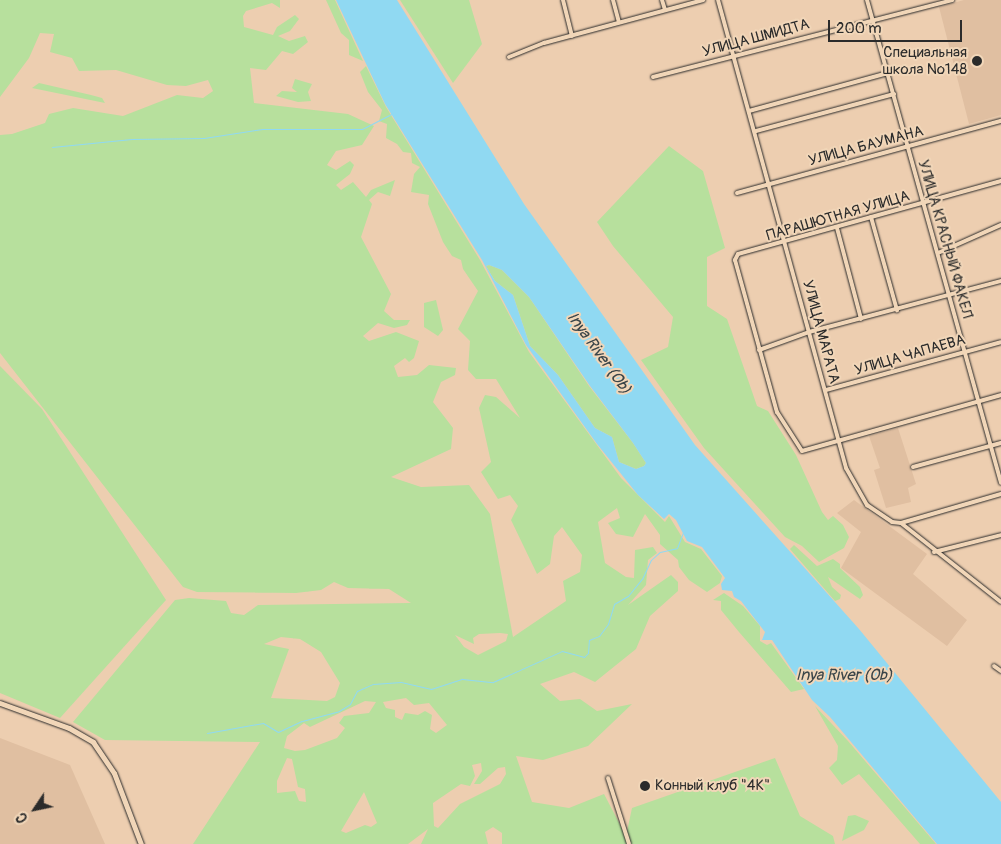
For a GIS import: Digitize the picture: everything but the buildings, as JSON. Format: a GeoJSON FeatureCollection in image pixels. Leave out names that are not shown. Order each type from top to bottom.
{"type":"FeatureCollection","features":[{"type":"Feature","properties":{"kind":"street"},"geometry":{"type":"LineString","coordinates":[[563,0],[572,36]]}},
{"type":"Feature","properties":{"kind":"street"},"geometry":{"type":"LineString","coordinates":[[613,0],[619,22]]}},
{"type":"Feature","properties":{"kind":"street"},"geometry":{"type":"LineString","coordinates":[[662,0],[665,10]]}},
{"type":"Feature","properties":{"kind":"street"},"geometry":{"type":"LineString","coordinates":[[510,56],[619,22],[703,0]]}},
{"type":"Feature","properties":{"kind":"street","name":"УЛИЦА МАРАТА"},"geometry":{"type":"LineString","coordinates":[[718,0],[756,131],[846,468],[867,505],[892,522],[901,524],[934,552],[1001,602]]}},
{"type":"Feature","properties":{"kind":"street","name":"УЛИЦА КРАСНЫЙ ФАКЕЛ"},"geometry":{"type":"LineString","coordinates":[[867,0],[1001,484]]}},
{"type":"Feature","properties":{"kind":"street","name":"УЛИЦА ШМИДТА"},"geometry":{"type":"LineString","coordinates":[[653,77],[874,22],[952,0]]}},
{"type":"Feature","properties":{"kind":"street"},"geometry":{"type":"LineString","coordinates":[[749,111],[888,73]]}},
{"type":"Feature","properties":{"kind":"street"},"geometry":{"type":"LineString","coordinates":[[756,131],[894,94]]}},
{"type":"Feature","properties":{"kind":"street","name":"УЛИЦА БАУМАНА"},"geometry":{"type":"LineString","coordinates":[[737,193],[1001,121]]}},
{"type":"Feature","properties":{"kind":"street","name":"ПАРАШЮТНАЯ УЛИЦА"},"geometry":{"type":"LineString","coordinates":[[759,350],[735,264],[738,254],[786,243],[1001,181]]}},
{"type":"Feature","properties":{"kind":"street"},"geometry":{"type":"LineString","coordinates":[[871,217],[897,310]]}},
{"type":"Feature","properties":{"kind":"street"},"geometry":{"type":"LineString","coordinates":[[938,253],[1001,225]]}},
{"type":"Feature","properties":{"kind":"street"},"geometry":{"type":"LineString","coordinates":[[837,228],[861,319]]}},
{"type":"Feature","properties":{"kind":"street"},"geometry":{"type":"LineString","coordinates":[[1001,281],[810,332],[759,350],[777,412],[797,448],[807,450],[1001,395]]}},
{"type":"Feature","properties":{"kind":"street","name":"УЛИЦА ЧАПАЕВА"},"geometry":{"type":"LineString","coordinates":[[826,390],[1001,342]]}},
{"type":"Feature","properties":{"kind":"street"},"geometry":{"type":"LineString","coordinates":[[913,467],[1001,443]]}},
{"type":"Feature","properties":{"kind":"street"},"geometry":{"type":"LineString","coordinates":[[901,524],[1001,494]]}},
{"type":"Feature","properties":{"kind":"street"},"geometry":{"type":"LineString","coordinates":[[934,552],[1001,535]]}},
{"type":"Feature","properties":{"kind":"street"},"geometry":{"type":"LineString","coordinates":[[994,666],[1001,671]]}},
{"type":"Feature","properties":{"kind":"street"},"geometry":{"type":"LineString","coordinates":[[0,702],[69,728],[93,742],[114,772],[141,844]]}},
{"type":"Feature","properties":{"kind":"street"},"geometry":{"type":"LineString","coordinates":[[608,778],[629,844]]}},
{"type":"Feature","properties":{"kind":"shaded area","name":"Специальная школа №148"},"geometry":{"type":"Polygon","coordinates":[[[964,0],[1001,0],[1001,115],[969,124],[939,7],[964,0]]]}},
{"type":"Feature","properties":{"kind":"shaded area"},"geometry":{"type":"Polygon","coordinates":[[[898,428],[916,484],[908,488],[911,502],[886,508],[874,470],[880,468],[869,436],[898,428]]]}},
{"type":"Feature","properties":{"kind":"shaded area"},"geometry":{"type":"Polygon","coordinates":[[[854,500],[927,554],[913,574],[967,620],[947,646],[841,568],[861,532],[837,513],[854,500]]]}},
{"type":"Feature","properties":{"kind":"shaded area"},"geometry":{"type":"Polygon","coordinates":[[[0,738],[70,765],[105,844],[0,844],[0,738]]]}},
{"type":"Feature","properties":{"kind":"green space"},"geometry":{"type":"Polygon","coordinates":[[[0,0],[280,0],[280,8],[272,3],[246,11],[243,16],[244,27],[273,35],[277,27],[295,15],[299,19],[290,31],[278,36],[289,41],[305,36],[308,42],[293,54],[282,51],[266,70],[250,68],[254,103],[348,114],[374,126],[362,145],[336,151],[327,165],[336,170],[350,161],[354,165],[350,174],[336,185],[341,190],[353,182],[366,197],[371,190],[395,180],[390,196],[378,192],[369,200],[372,204],[361,237],[391,294],[384,311],[394,320],[410,320],[407,325],[394,328],[378,323],[363,336],[369,341],[396,332],[419,341],[414,358],[409,362],[405,358],[394,366],[398,377],[417,375],[429,365],[456,368],[455,375],[441,382],[433,402],[453,428],[451,449],[391,477],[421,487],[469,485],[490,514],[513,637],[566,601],[563,581],[580,572],[582,555],[562,527],[554,536],[550,564],[537,574],[511,520],[518,506],[510,495],[498,499],[481,472],[491,462],[479,408],[485,395],[496,397],[520,418],[496,379],[476,379],[468,370],[470,341],[458,329],[478,291],[463,269],[461,260],[452,256],[443,242],[428,204],[429,195],[411,192],[414,174],[420,167],[412,163],[411,153],[403,152],[397,144],[386,138],[387,124],[379,121],[382,110],[368,92],[360,72],[366,66],[386,107],[480,260],[529,352],[621,478],[665,522],[669,516],[685,542],[701,549],[722,576],[720,583],[707,592],[689,580],[679,567],[678,560],[660,544],[660,535],[645,514],[633,537],[616,534],[608,523],[620,518],[617,508],[598,522],[605,563],[626,577],[634,578],[635,550],[653,547],[657,553],[648,560],[646,585],[628,605],[671,575],[678,582],[678,591],[650,616],[636,649],[595,682],[574,672],[540,684],[560,701],[580,699],[597,711],[632,704],[588,746],[543,760],[516,756],[532,802],[569,808],[604,794],[626,836],[632,808],[775,758],[800,816],[833,836],[835,844],[502,844],[502,833],[493,827],[485,832],[488,844],[421,844],[428,829],[408,844],[193,844],[260,742],[105,740],[73,722],[175,600],[189,598],[226,601],[231,613],[244,615],[258,605],[411,603],[389,589],[348,588],[334,582],[321,590],[296,593],[197,592],[183,587],[0,353],[0,135],[12,134],[45,123],[49,114],[73,108],[123,116],[177,95],[203,98],[213,91],[208,80],[186,86],[167,85],[116,70],[79,71],[72,58],[50,52],[54,34],[40,33],[29,58],[0,97],[0,0]],[[500,633],[479,634],[473,638],[474,644],[455,635],[464,647],[478,655],[506,641],[508,634],[500,633]],[[281,637],[264,644],[289,649],[271,698],[327,701],[335,697],[340,683],[321,652],[300,639],[281,637]],[[406,698],[383,702],[386,708],[395,710],[395,717],[402,720],[405,713],[418,715],[425,711],[432,715],[430,729],[436,733],[447,725],[429,703],[414,705],[406,698]],[[365,701],[310,727],[304,723],[287,736],[284,748],[295,751],[305,750],[337,738],[345,728],[339,723],[344,716],[369,713],[376,702],[365,701]],[[287,758],[277,781],[277,793],[295,791],[299,801],[306,802],[305,789],[298,787],[292,759],[287,758]],[[481,763],[472,765],[475,776],[470,786],[461,784],[433,803],[434,826],[438,828],[460,804],[500,784],[506,774],[505,767],[498,768],[480,784],[474,784],[482,771],[481,763]],[[364,792],[341,831],[346,833],[365,825],[371,827],[377,823],[364,792]]]}},
{"type":"Feature","properties":{"kind":"green space"},"geometry":{"type":"Polygon","coordinates":[[[326,0],[335,0],[363,61],[349,55],[349,40],[341,33],[326,0]]]}},
{"type":"Feature","properties":{"kind":"green space"},"geometry":{"type":"Polygon","coordinates":[[[400,0],[469,0],[482,44],[453,83],[400,0]]]}},
{"type":"Feature","properties":{"kind":"green space"},"geometry":{"type":"Polygon","coordinates":[[[295,79],[312,84],[308,92],[311,101],[298,102],[276,96],[282,91],[297,92],[292,88],[295,79]]]}},
{"type":"Feature","properties":{"kind":"green space"},"geometry":{"type":"Polygon","coordinates":[[[39,83],[102,98],[105,103],[32,88],[39,83]]]}},
{"type":"Feature","properties":{"kind":"green space"},"geometry":{"type":"Polygon","coordinates":[[[669,146],[703,171],[725,248],[707,257],[707,306],[727,319],[757,406],[768,411],[796,455],[822,512],[828,520],[833,516],[843,525],[849,537],[844,548],[819,562],[802,546],[785,537],[704,448],[641,360],[668,347],[673,317],[613,246],[597,222],[669,146]]]}},
{"type":"Feature","properties":{"kind":"green space"},"geometry":{"type":"Polygon","coordinates":[[[489,265],[502,270],[529,297],[589,386],[633,443],[646,463],[644,466],[636,469],[619,462],[612,437],[595,428],[558,375],[530,346],[513,295],[495,281],[486,266],[489,265]]]}},
{"type":"Feature","properties":{"kind":"green space"},"geometry":{"type":"Polygon","coordinates":[[[436,300],[443,330],[438,336],[424,327],[424,303],[436,300]]]}},
{"type":"Feature","properties":{"kind":"green space"},"geometry":{"type":"Polygon","coordinates":[[[0,366],[42,409],[166,600],[60,718],[0,693],[0,366]]]}},
{"type":"Feature","properties":{"kind":"green space"},"geometry":{"type":"Polygon","coordinates":[[[794,545],[817,566],[833,559],[840,564],[840,568],[860,587],[863,595],[860,599],[828,577],[832,587],[841,595],[840,599],[835,601],[790,549],[794,545]]]}},
{"type":"Feature","properties":{"kind":"green space"},"geometry":{"type":"Polygon","coordinates":[[[724,593],[743,606],[760,626],[760,641],[767,645],[771,643],[804,689],[791,692],[739,632],[721,610],[721,601],[713,600],[724,593]]]}},
{"type":"Feature","properties":{"kind":"green space"},"geometry":{"type":"Polygon","coordinates":[[[815,706],[848,741],[936,844],[920,844],[859,774],[842,785],[829,768],[837,760],[838,746],[815,706]]]}},
{"type":"Feature","properties":{"kind":"green space"},"geometry":{"type":"Polygon","coordinates":[[[855,815],[869,821],[864,830],[842,841],[848,816],[855,815]]]}},
{"type":"Feature","properties":{"kind":"water","name":"Inya River (Ob)"},"geometry":{"type":"Polygon","coordinates":[[[336,0],[397,0],[524,204],[695,445],[859,629],[1001,802],[1001,844],[937,844],[830,717],[812,700],[772,640],[762,640],[765,632],[741,601],[734,597],[732,591],[722,590],[721,584],[725,578],[702,547],[687,541],[676,520],[669,514],[664,519],[638,495],[597,444],[526,345],[482,260],[385,104],[336,0]],[[489,265],[486,266],[495,281],[513,295],[530,346],[558,375],[595,428],[612,437],[619,462],[636,469],[644,466],[646,463],[633,443],[590,386],[529,297],[502,270],[489,265]]]}},
{"type":"Feature","properties":{"kind":"waterway"},"geometry":{"type":"LineString","coordinates":[[52,147],[132,139],[204,138],[262,129],[362,129],[391,114]]}},
{"type":"Feature","properties":{"kind":"waterway"},"geometry":{"type":"LineString","coordinates":[[207,733],[263,723],[278,732],[302,721],[339,711],[350,704],[357,691],[373,684],[401,682],[431,689],[462,679],[493,682],[562,651],[584,657],[588,653],[589,640],[599,636],[608,624],[614,604],[628,596],[642,579],[651,560],[660,552],[677,548],[683,532]]}},
{"type":"Feature","properties":{"kind":"place","name":"Специальная школа №148"},"geometry":{"type":"Point","coordinates":[977,61]}},
{"type":"Feature","properties":{"kind":"place","name":"Конный клуб \"4К\""},"geometry":{"type":"Point","coordinates":[645,786]}}]}
